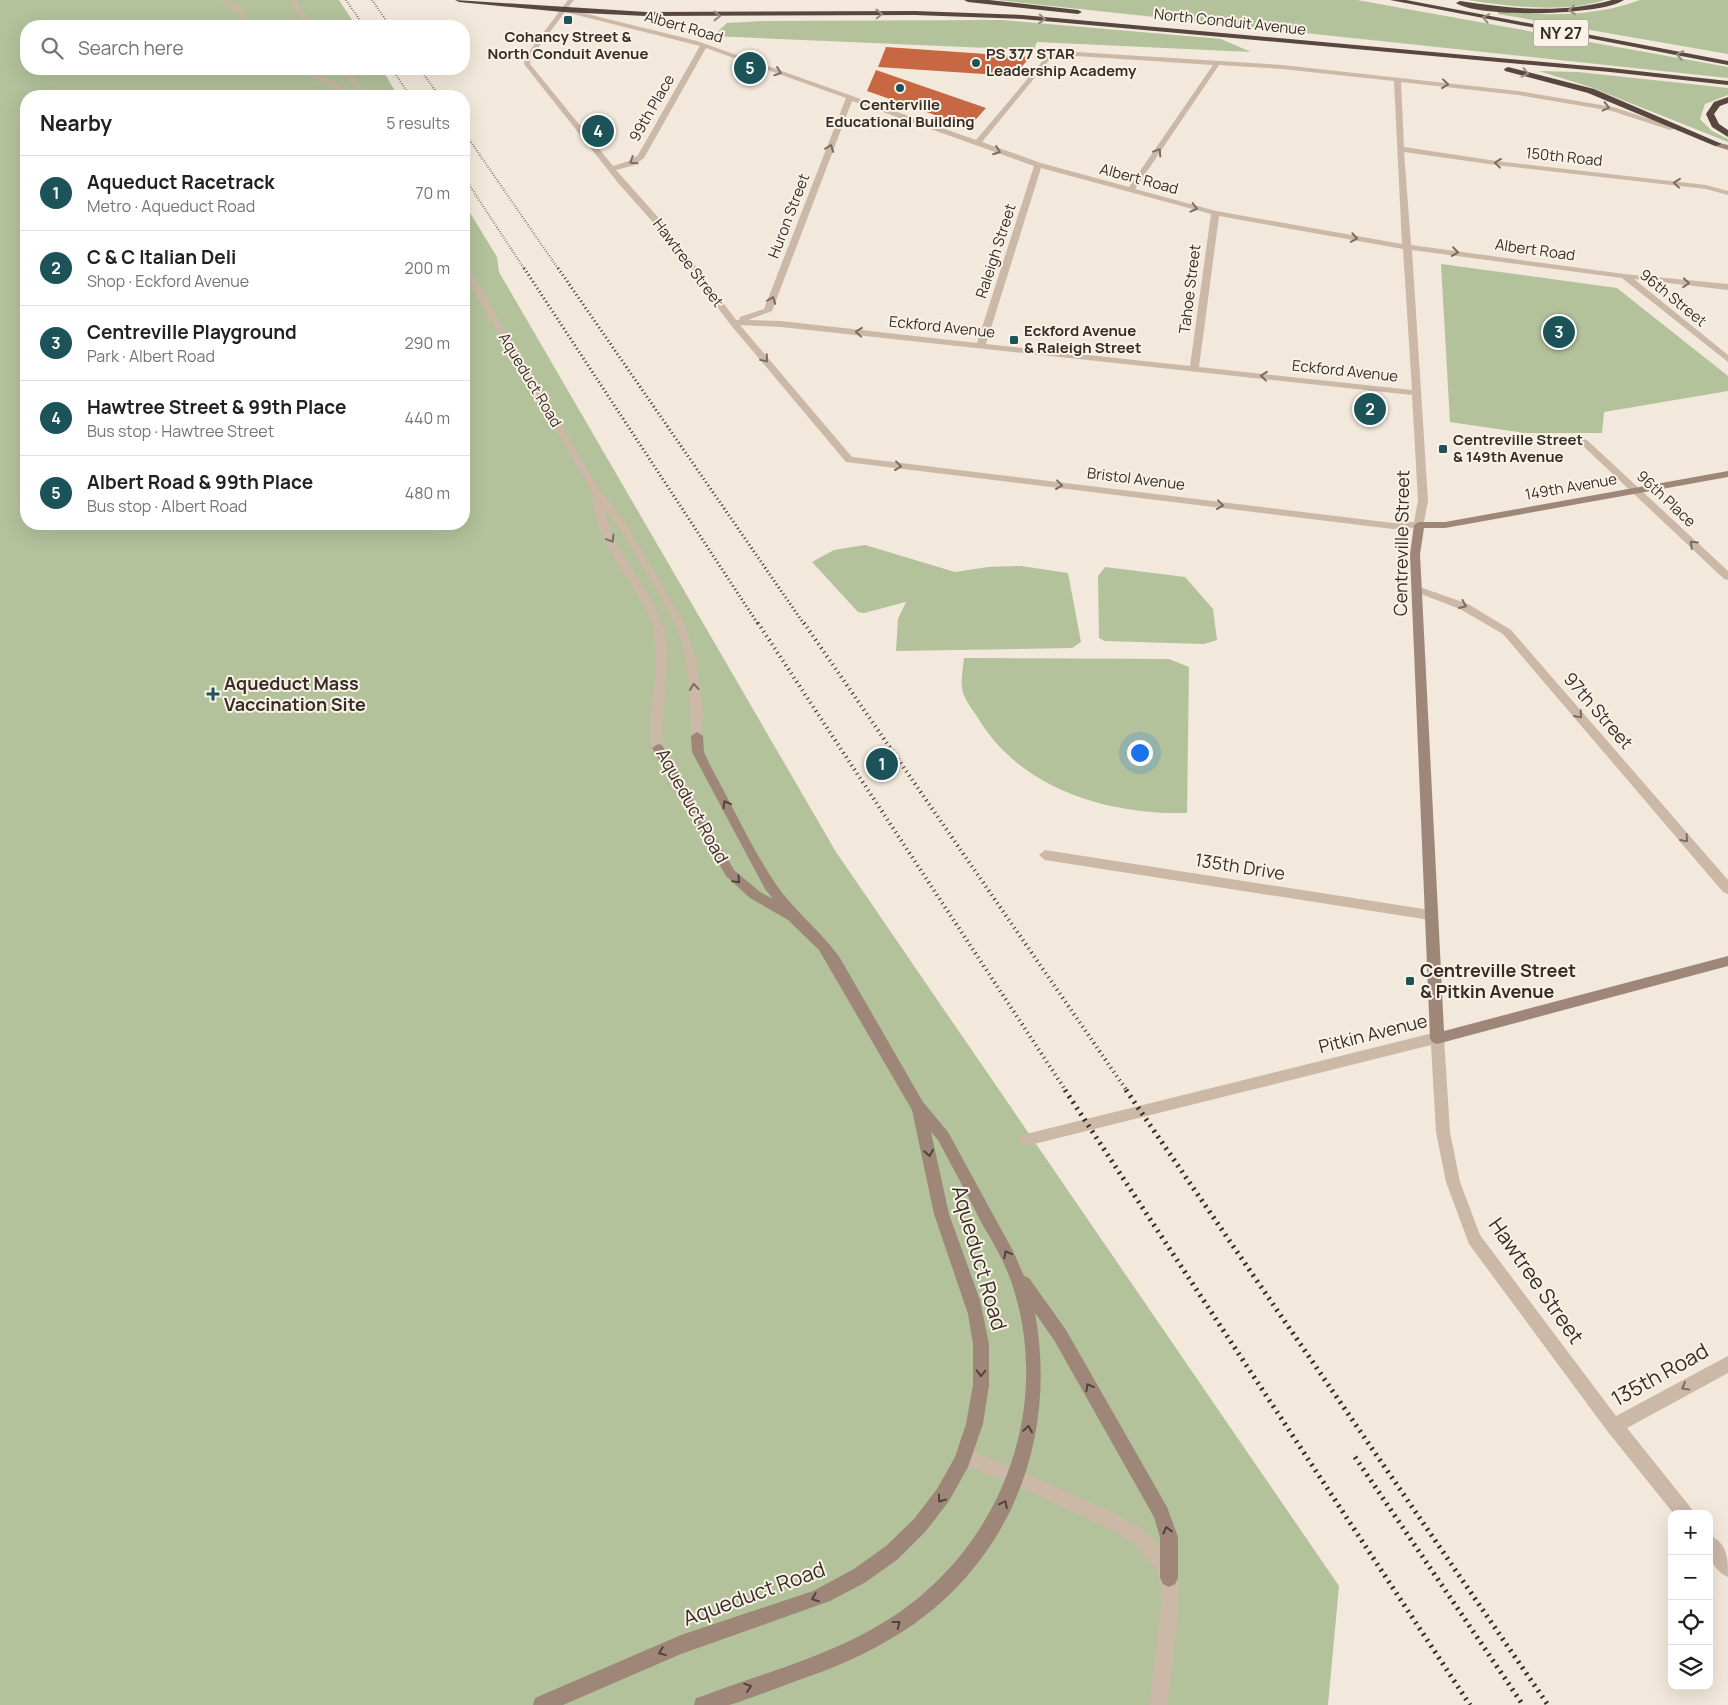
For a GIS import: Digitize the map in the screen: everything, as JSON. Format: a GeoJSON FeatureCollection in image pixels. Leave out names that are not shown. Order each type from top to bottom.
{"type":"FeatureCollection","features":[{"type":"Feature","properties":{"kind":"highway","name":"North Conduit Avenue"},"geometry":{"type":"LineString","coordinates":[[459,0],[563,10],[704,16],[906,14],[994,16],[1610,70],[1728,83]]}},
{"type":"Feature","properties":{"kind":"highway"},"geometry":{"type":"LineString","coordinates":[[968,0],[1088,12]]}},
{"type":"Feature","properties":{"kind":"highway","name":"NY 27"},"geometry":{"type":"LineString","coordinates":[[1394,0],[1728,63]]}},
{"type":"Feature","properties":{"kind":"highway"},"geometry":{"type":"LineString","coordinates":[[1442,0],[1500,9],[1546,11],[1587,8],[1620,0]]}},
{"type":"Feature","properties":{"kind":"highway"},"geometry":{"type":"LineString","coordinates":[[1166,21],[1508,57],[1610,70]]}},
{"type":"Feature","properties":{"kind":"highway"},"geometry":{"type":"LineString","coordinates":[[1338,46],[1486,65],[1554,80],[1604,96],[1718,144]]}},
{"type":"Feature","properties":{"kind":"highway"},"geometry":{"type":"LineString","coordinates":[[1728,100],[1713,107],[1710,114],[1715,125],[1728,134]]}},
{"type":"Feature","properties":{"kind":"street"},"geometry":{"type":"LineString","coordinates":[[223,0],[241,12],[246,20]]}},
{"type":"Feature","properties":{"kind":"street"},"geometry":{"type":"LineString","coordinates":[[293,0],[305,20]]}},
{"type":"Feature","properties":{"kind":"street"},"geometry":{"type":"LineString","coordinates":[[563,10],[571,0]]}},
{"type":"Feature","properties":{"kind":"street","name":"Albert Road"},"geometry":{"type":"LineString","coordinates":[[563,10],[704,45],[1038,165],[1215,213],[1407,246],[1624,276],[1728,287]]}},
{"type":"Feature","properties":{"kind":"street","name":"Hawtree Street"},"geometry":{"type":"LineString","coordinates":[[563,10],[528,57],[527,64],[612,169],[662,227],[733,322],[849,460]]}},
{"type":"Feature","properties":{"kind":"street","name":"99th Place"},"geometry":{"type":"LineString","coordinates":[[612,169],[632,163],[641,156],[704,45]]}},
{"type":"Feature","properties":{"kind":"street"},"geometry":{"type":"LineString","coordinates":[[977,144],[1054,53],[1217,63],[1397,79],[1577,101],[1652,120],[1728,148]]}},
{"type":"Feature","properties":{"kind":"street"},"geometry":{"type":"LineString","coordinates":[[1130,191],[1217,63]]}},
{"type":"Feature","properties":{"kind":"street"},"geometry":{"type":"LineString","coordinates":[[314,75],[342,90]]}},
{"type":"Feature","properties":{"kind":"street"},"geometry":{"type":"LineString","coordinates":[[349,75],[359,90]]}},
{"type":"Feature","properties":{"kind":"street","name":"Centreville Street"},"geometry":{"type":"LineString","coordinates":[[1397,79],[1422,501],[1415,554],[1437,1038]]}},
{"type":"Feature","properties":{"kind":"street","name":"Huron Street"},"geometry":{"type":"LineString","coordinates":[[733,322],[768,311],[850,97]]}},
{"type":"Feature","properties":{"kind":"street","name":"150th Road"},"geometry":{"type":"LineString","coordinates":[[1400,149],[1496,163],[1706,187],[1726,192]]}},
{"type":"Feature","properties":{"kind":"street","name":"Raleigh Street"},"geometry":{"type":"LineString","coordinates":[[981,345],[1038,165]]}},
{"type":"Feature","properties":{"kind":"street","name":"Tahoe Street"},"geometry":{"type":"LineString","coordinates":[[1194,368],[1215,213]]}},
{"type":"Feature","properties":{"kind":"street","name":"96th Street"},"geometry":{"type":"LineString","coordinates":[[1624,276],[1728,359]]}},
{"type":"Feature","properties":{"kind":"street","name":"Aqueduct Road"},"geometry":{"type":"LineString","coordinates":[[470,277],[597,493],[622,523],[680,624],[691,663],[697,715],[698,752],[704,765],[770,886],[795,919],[824,946],[918,1106],[943,1136],[1017,1274],[1029,1321],[1033,1371],[1030,1413],[1016,1477],[1002,1510],[970,1556],[934,1595],[890,1630],[838,1657],[703,1705]]}},
{"type":"Feature","properties":{"kind":"street","name":"Eckford Avenue"},"geometry":{"type":"LineString","coordinates":[[733,322],[781,324],[1416,393]]}},
{"type":"Feature","properties":{"kind":"street","name":"96th Place"},"geometry":{"type":"LineString","coordinates":[[1584,442],[1728,577]]}},
{"type":"Feature","properties":{"kind":"street","name":"Bristol Avenue"},"geometry":{"type":"LineString","coordinates":[[849,460],[1384,525],[1419,525]]}},
{"type":"Feature","properties":{"kind":"street","name":"149th Avenue"},"geometry":{"type":"LineString","coordinates":[[1419,525],[1445,525],[1728,474]]}},
{"type":"Feature","properties":{"kind":"street","name":"Aqueduct Road"},"geometry":{"type":"LineString","coordinates":[[597,493],[604,527],[640,586],[658,627],[661,641],[661,664],[654,727],[658,748],[730,873],[755,895],[795,919]]}},
{"type":"Feature","properties":{"kind":"street","name":"97th Street"},"geometry":{"type":"LineString","coordinates":[[1417,589],[1449,599],[1482,614],[1507,632],[1728,889]]}},
{"type":"Feature","properties":{"kind":"street","name":"135th Drive"},"geometry":{"type":"LineString","coordinates":[[1045,855],[1430,914]]}},
{"type":"Feature","properties":{"kind":"street","name":"Pitkin Avenue"},"geometry":{"type":"LineString","coordinates":[[1026,1140],[1437,1038],[1728,961]]}},
{"type":"Feature","properties":{"kind":"street","name":"Hawtree Street"},"geometry":{"type":"LineString","coordinates":[[1437,1038],[1443,1132],[1453,1182],[1474,1239],[1614,1426],[1681,1510]]}},
{"type":"Feature","properties":{"kind":"street","name":"Aqueduct Road"},"geometry":{"type":"LineString","coordinates":[[542,1705],[663,1652],[814,1599],[844,1584],[886,1555],[927,1518],[944,1496],[965,1456],[980,1396],[981,1342],[971,1297],[940,1210],[918,1106]]}},
{"type":"Feature","properties":{"kind":"street"},"geometry":{"type":"LineString","coordinates":[[1017,1274],[1060,1335],[1161,1513],[1169,1537],[1171,1602],[1159,1705]]}},
{"type":"Feature","properties":{"kind":"street","name":"135th Road"},"geometry":{"type":"LineString","coordinates":[[1614,1426],[1728,1364]]}},
{"type":"Feature","properties":{"kind":"street"},"geometry":{"type":"LineString","coordinates":[[965,1456],[1016,1477],[1131,1532],[1156,1554],[1164,1564],[1169,1578]]}},
{"type":"Feature","properties":{"kind":"street"},"geometry":{"type":"LineString","coordinates":[[1713,1549],[1728,1568]]}},
{"type":"Feature","properties":{"kind":"green space"},"geometry":{"type":"Polygon","coordinates":[[[0,0],[339,0],[352,20],[20,20],[20,75],[386,75],[394,90],[20,90],[20,530],[470,530],[470,213],[497,257],[499,272],[836,852],[1339,1586],[1328,1705],[0,1705],[0,0]]]}},
{"type":"Feature","properties":{"kind":"green space"},"geometry":{"type":"Polygon","coordinates":[[[996,0],[1357,0],[1728,67],[1728,78],[996,0]]]}},
{"type":"Feature","properties":{"kind":"green space"},"geometry":{"type":"Polygon","coordinates":[[[1468,0],[1605,0],[1555,8],[1537,8],[1468,0]]]}},
{"type":"Feature","properties":{"kind":"green space"},"geometry":{"type":"Polygon","coordinates":[[[1640,0],[1728,0],[1728,54],[1498,14],[1498,11],[1570,14],[1605,10],[1640,0]]]}},
{"type":"Feature","properties":{"kind":"green space"},"geometry":{"type":"Polygon","coordinates":[[[1002,20],[1221,39],[1251,52],[1037,42],[1032,54],[1012,49],[713,36],[727,23],[766,21],[1002,20]]]}},
{"type":"Feature","properties":{"kind":"green space"},"geometry":{"type":"Polygon","coordinates":[[[1539,71],[1578,72],[1728,88],[1728,95],[1705,104],[1700,119],[1712,131],[1728,139],[1728,142],[1590,87],[1539,71]]]}},
{"type":"Feature","properties":{"kind":"green space"},"geometry":{"type":"Polygon","coordinates":[[[1441,264],[1617,288],[1728,376],[1728,391],[1604,412],[1602,433],[1525,433],[1450,422],[1441,264]]]}},
{"type":"Feature","properties":{"kind":"green space"},"geometry":{"type":"Polygon","coordinates":[[[865,545],[955,572],[988,567],[1021,566],[1068,573],[1081,642],[1072,648],[896,651],[898,619],[906,602],[864,613],[858,612],[812,562],[834,550],[865,545]]]}},
{"type":"Feature","properties":{"kind":"green space"},"geometry":{"type":"Polygon","coordinates":[[[1105,567],[1185,577],[1213,609],[1217,640],[1204,644],[1105,641],[1099,638],[1098,576],[1105,567]]]}},
{"type":"Feature","properties":{"kind":"green space"},"geometry":{"type":"Polygon","coordinates":[[[964,658],[1169,659],[1189,667],[1187,813],[1127,809],[1098,803],[1069,793],[1042,780],[1018,764],[996,743],[966,700],[962,685],[964,658]]]}},
{"type":"Feature","properties":{"kind":"building"},"geometry":{"type":"Polygon","coordinates":[[[886,47],[1030,57],[1014,76],[878,67],[886,47]]]}},
{"type":"Feature","properties":{"kind":"building"},"geometry":{"type":"Polygon","coordinates":[[[876,70],[986,108],[969,127],[867,91],[876,70]]]}},
{"type":"Feature","properties":{"kind":"railway"},"geometry":{"type":"LineString","coordinates":[[346,0],[360,20]]}},
{"type":"Feature","properties":{"kind":"railway"},"geometry":{"type":"LineString","coordinates":[[372,0],[386,20]]}},
{"type":"Feature","properties":{"kind":"railway"},"geometry":{"type":"LineString","coordinates":[[396,75],[406,90]]}},
{"type":"Feature","properties":{"kind":"railway"},"geometry":{"type":"LineString","coordinates":[[424,75],[435,90]]}},
{"type":"Feature","properties":{"kind":"railway"},"geometry":{"type":"LineString","coordinates":[[470,141],[559,270]]}},
{"type":"Feature","properties":{"kind":"railway"},"geometry":{"type":"LineString","coordinates":[[470,186],[525,270]]}},
{"type":"Feature","properties":{"kind":"railway"},"geometry":{"type":"LineString","coordinates":[[524,268],[758,624]]}},
{"type":"Feature","properties":{"kind":"railway"},"geometry":{"type":"LineString","coordinates":[[558,268],[804,624]]}},
{"type":"Feature","properties":{"kind":"railway"},"geometry":{"type":"LineString","coordinates":[[758,623],[1066,1091]]}},
{"type":"Feature","properties":{"kind":"railway"},"geometry":{"type":"LineString","coordinates":[[804,623],[1127,1091]]}},
{"type":"Feature","properties":{"kind":"railway"},"geometry":{"type":"LineString","coordinates":[[1065,1090],[1470,1705]]}},
{"type":"Feature","properties":{"kind":"railway"},"geometry":{"type":"LineString","coordinates":[[1126,1090],[1548,1705]]}},
{"type":"Feature","properties":{"kind":"railway"},"geometry":{"type":"LineString","coordinates":[[1355,1457],[1523,1705]]}},
{"type":"Feature","properties":{"kind":"place","name":"Cohancy Street & North Conduit Avenue"},"geometry":{"type":"Point","coordinates":[568,20]}},
{"type":"Feature","properties":{"kind":"place","name":"PS 377 STAR Leadership Academy"},"geometry":{"type":"Point","coordinates":[976,63]}},
{"type":"Feature","properties":{"kind":"place","name":"Albert Road & 99th Place"},"geometry":{"type":"Point","coordinates":[750,68]}},
{"type":"Feature","properties":{"kind":"place","name":"Centerville Educational Building"},"geometry":{"type":"Point","coordinates":[900,88]}},
{"type":"Feature","properties":{"kind":"place","name":"Hawtree Street & 99th Place"},"geometry":{"type":"Point","coordinates":[598,131]}},
{"type":"Feature","properties":{"kind":"place","name":"Centreville Playground"},"geometry":{"type":"Point","coordinates":[1559,332]}},
{"type":"Feature","properties":{"kind":"place","name":"Eckford Avenue & Raleigh Street"},"geometry":{"type":"Point","coordinates":[1014,340]}},
{"type":"Feature","properties":{"kind":"place","name":"C & C Italian Deli"},"geometry":{"type":"Point","coordinates":[1370,409]}},
{"type":"Feature","properties":{"kind":"place","name":"Centreville Street & 149th Avenue"},"geometry":{"type":"Point","coordinates":[1443,449]}},
{"type":"Feature","properties":{"kind":"place","name":"Aqueduct Mass Vaccination Site"},"geometry":{"type":"Point","coordinates":[213,694]}},
{"type":"Feature","properties":{"kind":"place","name":"Aqueduct Racetrack"},"geometry":{"type":"Point","coordinates":[882,764]}},
{"type":"Feature","properties":{"kind":"place","name":"Centreville Street & Pitkin Avenue"},"geometry":{"type":"Point","coordinates":[1410,981]}}]}
